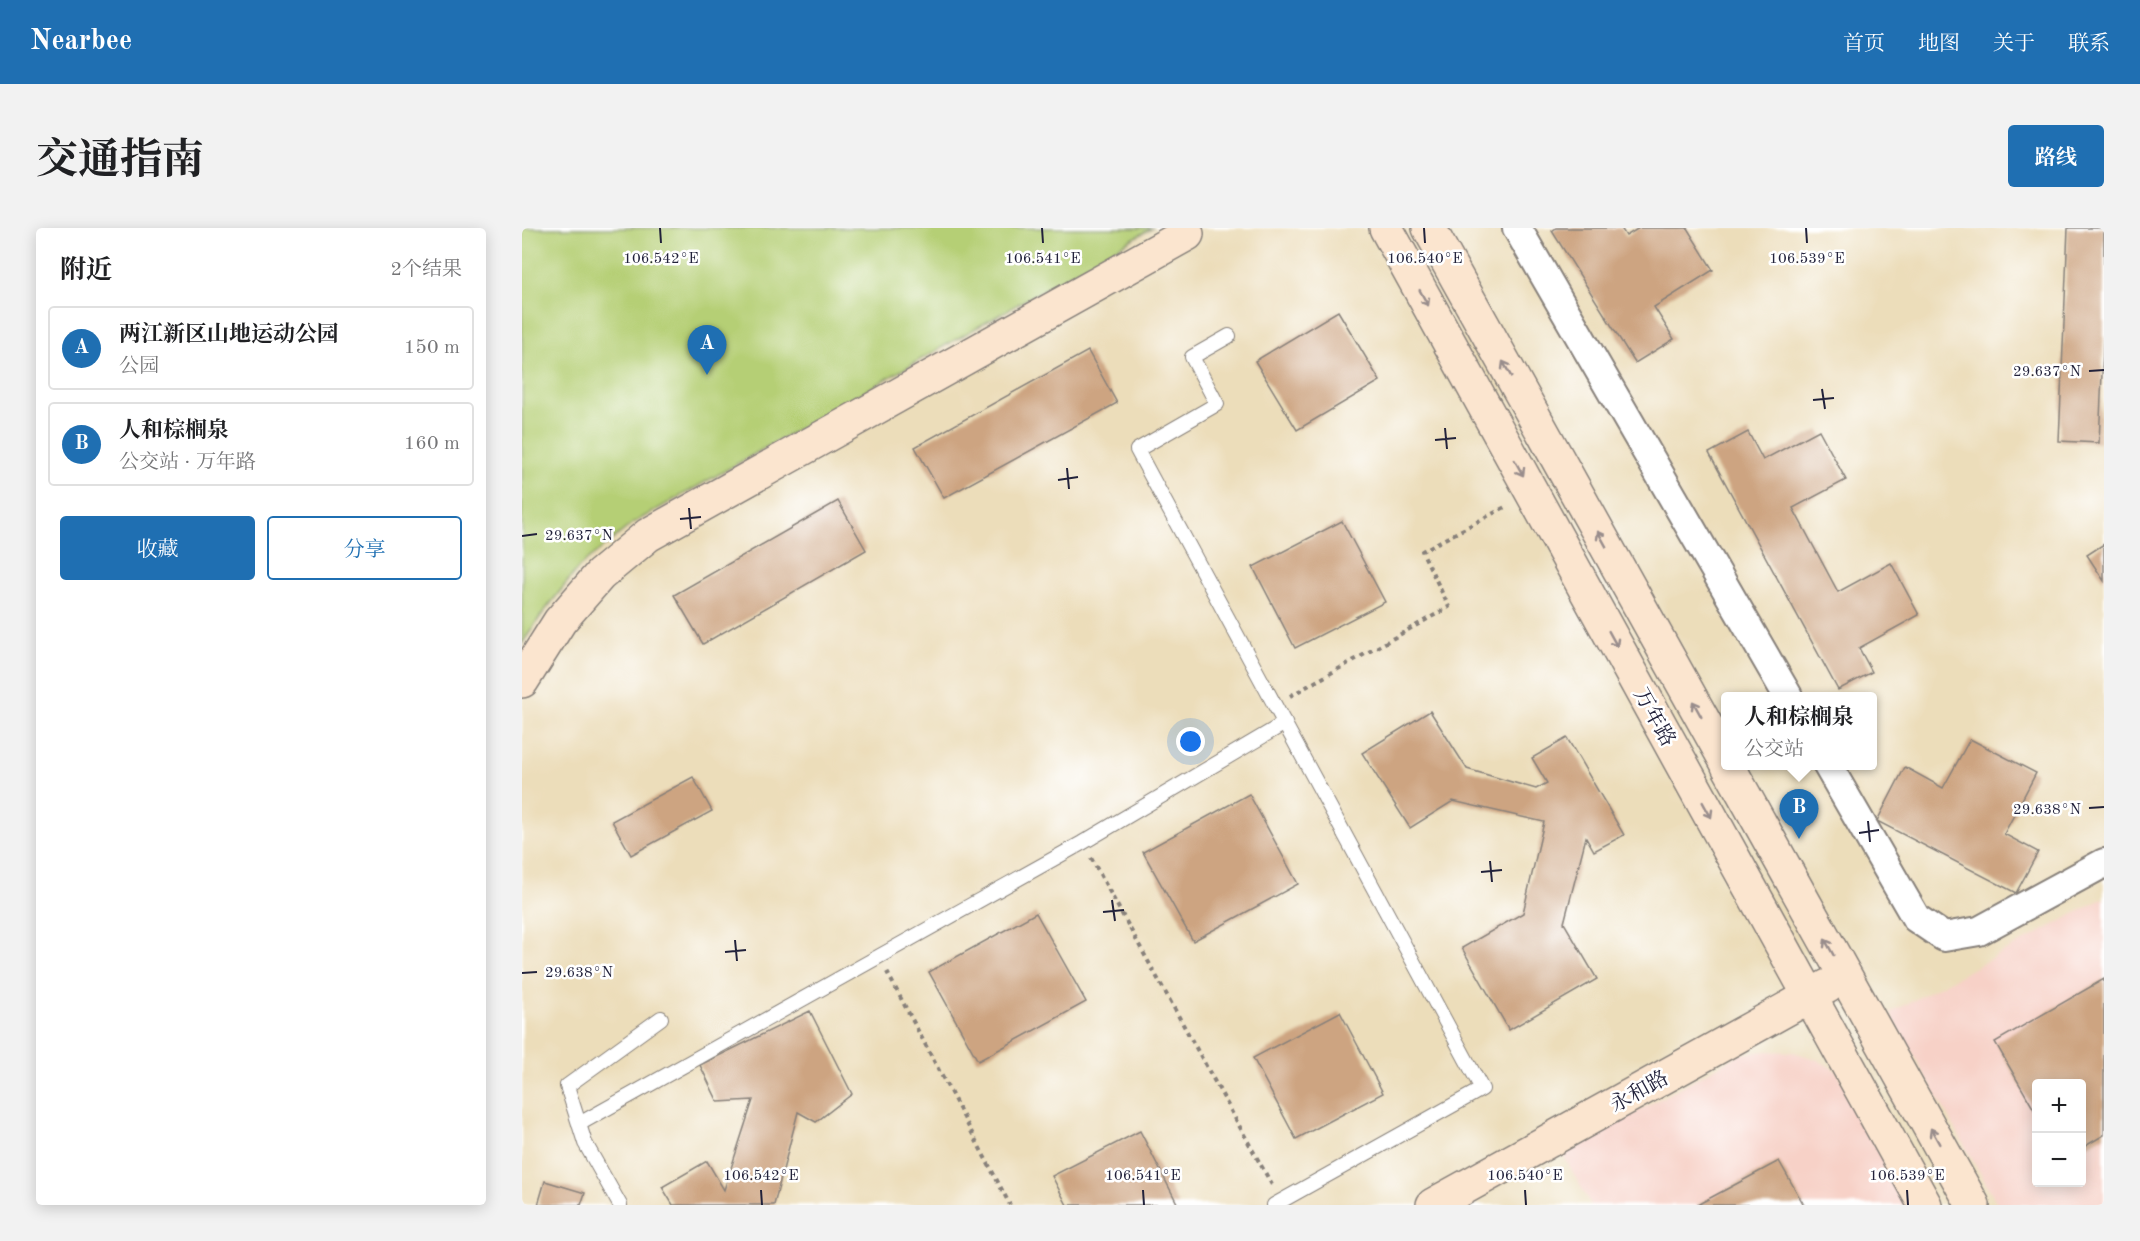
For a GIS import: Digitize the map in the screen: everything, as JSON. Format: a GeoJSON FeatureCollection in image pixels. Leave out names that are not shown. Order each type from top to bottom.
{"type":"FeatureCollection","features":[{"type":"Feature","properties":{"kind":"main road","name":"万年路"},"geometry":{"type":"LineString","coordinates":[[1429,228],[1721,753]]}},
{"type":"Feature","properties":{"kind":"main road"},"geometry":{"type":"LineString","coordinates":[[522,681],[560,621],[593,583],[648,535],[1195,230]]}},
{"type":"Feature","properties":{"kind":"main road","name":"万年路"},"geometry":{"type":"LineString","coordinates":[[1385,234],[1532,493],[1925,1205]]}},
{"type":"Feature","properties":{"kind":"main road"},"geometry":{"type":"LineString","coordinates":[[1731,770],[1973,1205]]}},
{"type":"Feature","properties":{"kind":"main road","name":"永和路"},"geometry":{"type":"LineString","coordinates":[[1433,1205],[1846,976]]}},
{"type":"Feature","properties":{"kind":"street"},"geometry":{"type":"LineString","coordinates":[[1517,228],[1786,692]]}},
{"type":"Feature","properties":{"kind":"street"},"geometry":{"type":"LineString","coordinates":[[1831,770],[1916,918],[1944,937],[1979,932],[2104,863]]}},
{"type":"Feature","properties":{"kind":"lane"},"geometry":{"type":"LineString","coordinates":[[1229,336],[1192,357],[1217,404],[1137,450],[1482,1089],[1278,1203]]}},
{"type":"Feature","properties":{"kind":"lane"},"geometry":{"type":"LineString","coordinates":[[579,1124],[1082,843],[1285,723]]}},
{"type":"Feature","properties":{"kind":"lane"},"geometry":{"type":"LineString","coordinates":[[620,1205],[585,1143],[567,1086],[661,1018]]}},
{"type":"Feature","properties":{"kind":"path"},"geometry":{"type":"LineString","coordinates":[[1275,704],[1449,607],[1422,551],[1532,493]]}},
{"type":"Feature","properties":{"kind":"path"},"geometry":{"type":"LineString","coordinates":[[1082,843],[1278,1203]]}},
{"type":"Feature","properties":{"kind":"path"},"geometry":{"type":"LineString","coordinates":[[878,957],[1010,1205]]}},
{"type":"Feature","properties":{"kind":"shaded area"},"geometry":{"type":"Polygon","coordinates":[[[2104,898],[2104,1205],[1998,1205],[1890,1013],[2104,898]]]}},
{"type":"Feature","properties":{"kind":"shaded area"},"geometry":{"type":"Polygon","coordinates":[[[1767,1051],[1793,1052],[1816,1059],[1837,1071],[1911,1205],[1591,1205],[1562,1153],[1740,1054],[1767,1051]]]}},
{"type":"Feature","properties":{"kind":"green space"},"geometry":{"type":"Polygon","coordinates":[[[522,228],[1152,228],[633,523],[579,567],[522,644],[522,228]]]}},
{"type":"Feature","properties":{"kind":"building"},"geometry":{"type":"Polygon","coordinates":[[[1556,228],[1621,228],[1626,236],[1639,228],[1687,228],[1713,270],[1654,307],[1674,339],[1635,363],[1552,231],[1556,228]]]}},
{"type":"Feature","properties":{"kind":"building"},"geometry":{"type":"Polygon","coordinates":[[[2068,228],[2104,228],[2104,327],[2099,443],[2059,441],[2068,228]]]}},
{"type":"Feature","properties":{"kind":"building"},"geometry":{"type":"Polygon","coordinates":[[[1338,311],[1380,381],[1297,430],[1255,361],[1338,311]]]}},
{"type":"Feature","properties":{"kind":"building"},"geometry":{"type":"Polygon","coordinates":[[[1088,351],[1117,403],[944,498],[915,447],[1088,351]]]}},
{"type":"Feature","properties":{"kind":"building"},"geometry":{"type":"Polygon","coordinates":[[[1819,430],[1846,480],[1793,508],[1838,592],[1891,563],[1919,615],[1859,648],[1872,672],[1838,690],[1709,453],[1748,432],[1763,460],[1819,430]]]}},
{"type":"Feature","properties":{"kind":"building"},"geometry":{"type":"Polygon","coordinates":[[[838,501],[866,550],[703,644],[674,595],[838,501]]]}},
{"type":"Feature","properties":{"kind":"building"},"geometry":{"type":"Polygon","coordinates":[[[1342,521],[1385,602],[1295,648],[1253,567],[1342,521]]]}},
{"type":"Feature","properties":{"kind":"building"},"geometry":{"type":"Polygon","coordinates":[[[2104,544],[2104,581],[2087,555],[2104,544]]]}},
{"type":"Feature","properties":{"kind":"building"},"geometry":{"type":"Polygon","coordinates":[[[1430,711],[1467,769],[1536,789],[1547,783],[1532,758],[1567,738],[1624,835],[1594,851],[1586,837],[1564,923],[1597,979],[1509,1030],[1462,948],[1523,913],[1544,822],[1453,801],[1410,828],[1362,753],[1430,711]]]}},
{"type":"Feature","properties":{"kind":"building"},"geometry":{"type":"Polygon","coordinates":[[[1970,739],[2036,773],[2004,834],[2038,852],[2016,893],[1877,821],[1905,767],[1943,788],[1970,739]]]}},
{"type":"Feature","properties":{"kind":"building"},"geometry":{"type":"Polygon","coordinates":[[[693,777],[712,811],[631,855],[612,821],[693,777]]]}},
{"type":"Feature","properties":{"kind":"building"},"geometry":{"type":"Polygon","coordinates":[[[1249,794],[1298,884],[1193,941],[1143,852],[1249,794]]]}},
{"type":"Feature","properties":{"kind":"building"},"geometry":{"type":"Polygon","coordinates":[[[1036,913],[1086,1002],[978,1061],[929,972],[1036,913]]]}},
{"type":"Feature","properties":{"kind":"building"},"geometry":{"type":"Polygon","coordinates":[[[2104,979],[2104,1135],[2086,1146],[2086,1079],[2032,1079],[2032,1106],[1995,1042],[2104,979]]]}},
{"type":"Feature","properties":{"kind":"building"},"geometry":{"type":"Polygon","coordinates":[[[810,1011],[852,1094],[816,1122],[798,1112],[774,1205],[673,1205],[662,1187],[707,1161],[724,1190],[753,1100],[718,1102],[700,1065],[810,1011]]]}},
{"type":"Feature","properties":{"kind":"building"},"geometry":{"type":"Polygon","coordinates":[[[1340,1012],[1383,1093],[1296,1139],[1253,1058],[1340,1012]]]}},
{"type":"Feature","properties":{"kind":"building"},"geometry":{"type":"Polygon","coordinates":[[[1140,1131],[1178,1205],[1067,1205],[1052,1176],[1140,1131]]]}},
{"type":"Feature","properties":{"kind":"building"},"geometry":{"type":"Polygon","coordinates":[[[1779,1161],[1804,1205],[1697,1205],[1779,1161]]]}},
{"type":"Feature","properties":{"kind":"building"},"geometry":{"type":"Polygon","coordinates":[[[545,1181],[585,1193],[581,1205],[538,1205],[545,1181]]]}},
{"type":"Feature","properties":{"kind":"place","name":"两江新区山地运动公园"},"geometry":{"type":"Point","coordinates":[707,375]}},
{"type":"Feature","properties":{"kind":"place","name":"人和棕榈泉"},"geometry":{"type":"Point","coordinates":[1799,839]}}]}
